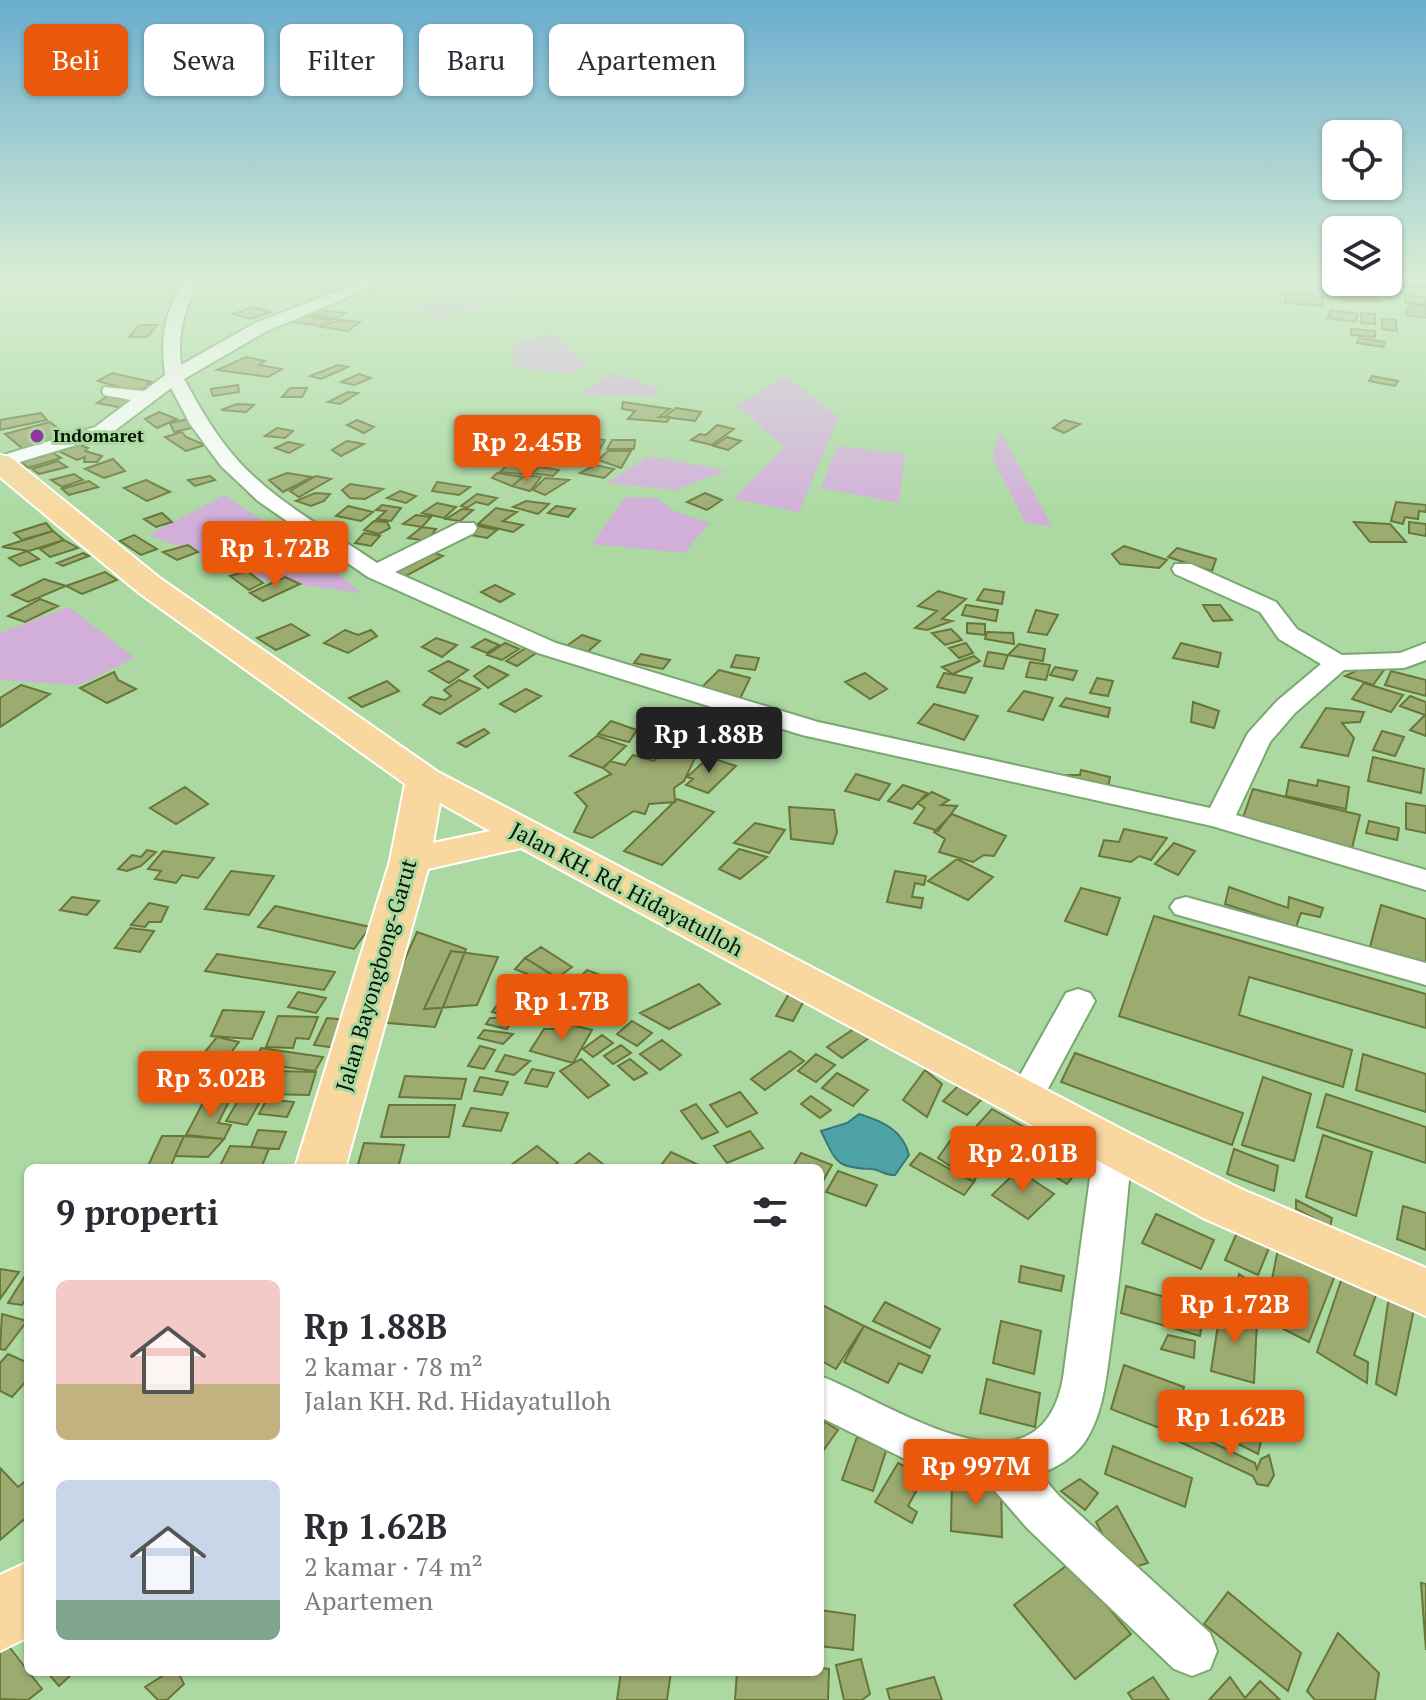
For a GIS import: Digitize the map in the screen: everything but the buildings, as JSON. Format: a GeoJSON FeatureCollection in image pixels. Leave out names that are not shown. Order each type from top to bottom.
{"type":"FeatureCollection","features":[{"type":"Feature","properties":{"kind":"main road","name":"Jalan KH. Rd. Hidayatulloh"},"geometry":{"type":"LineString","coordinates":[[0,462],[150,586],[425,780],[1113,1148],[1223,1204],[1426,1293]]}},
{"type":"Feature","properties":{"kind":"main road","name":"Jalan Bayongbong-Garut"},"geometry":{"type":"LineString","coordinates":[[321,1164],[410,861],[425,780]]}},
{"type":"Feature","properties":{"kind":"main road"},"geometry":{"type":"LineString","coordinates":[[410,861],[523,835]]}},
{"type":"Feature","properties":{"kind":"main road"},"geometry":{"type":"LineString","coordinates":[[0,1618],[24,1597]]}},
{"type":"Feature","properties":{"kind":"street"},"geometry":{"type":"LineString","coordinates":[[173,358],[174,377],[200,424],[238,472],[265,497],[376,572],[547,648],[812,729],[1219,819],[1426,880]]}},
{"type":"Feature","properties":{"kind":"street"},"geometry":{"type":"LineString","coordinates":[[0,462],[102,431],[174,377],[206,358]]}},
{"type":"Feature","properties":{"kind":"street"},"geometry":{"type":"LineString","coordinates":[[111,391],[147,397]]}},
{"type":"Feature","properties":{"kind":"street"},"geometry":{"type":"LineString","coordinates":[[376,572],[466,528]]}},
{"type":"Feature","properties":{"kind":"street"},"geometry":{"type":"LineString","coordinates":[[1183,569],[1268,607],[1288,634],[1337,663],[1404,660],[1426,651]]}},
{"type":"Feature","properties":{"kind":"street"},"geometry":{"type":"LineString","coordinates":[[1219,819],[1258,739],[1286,707],[1337,663]]}},
{"type":"Feature","properties":{"kind":"street"},"geometry":{"type":"LineString","coordinates":[[1186,907],[1426,974]]}},
{"type":"Feature","properties":{"kind":"street"},"geometry":{"type":"LineString","coordinates":[[1024,1100],[1078,1001]]}},
{"type":"Feature","properties":{"kind":"street"},"geometry":{"type":"LineString","coordinates":[[824,1397],[906,1439],[954,1456],[1000,1463],[1053,1446],[1071,1424],[1084,1383],[1098,1295],[1113,1148]]}},
{"type":"Feature","properties":{"kind":"street"},"geometry":{"type":"LineString","coordinates":[[1000,1463],[1053,1522],[1192,1651]]}},
{"type":"Feature","properties":{"kind":"shaded area"},"geometry":{"type":"Polygon","coordinates":[[[513,358],[580,358],[588,366],[568,374],[513,367],[513,358]]]}},
{"type":"Feature","properties":{"kind":"shaded area"},"geometry":{"type":"Polygon","coordinates":[[[611,372],[660,389],[654,396],[581,394],[611,372]]]}},
{"type":"Feature","properties":{"kind":"shaded area"},"geometry":{"type":"Polygon","coordinates":[[[785,376],[839,417],[799,512],[733,499],[785,447],[736,405],[785,376]]]}},
{"type":"Feature","properties":{"kind":"shaded area"},"geometry":{"type":"Polygon","coordinates":[[[1000,431],[1052,526],[1026,523],[992,458],[1000,431]]]}},
{"type":"Feature","properties":{"kind":"shaded area"},"geometry":{"type":"Polygon","coordinates":[[[837,446],[905,454],[899,503],[821,488],[837,446]]]}},
{"type":"Feature","properties":{"kind":"shaded area"},"geometry":{"type":"Polygon","coordinates":[[[648,456],[727,470],[675,490],[607,483],[648,456]]]}},
{"type":"Feature","properties":{"kind":"shaded area"},"geometry":{"type":"Polygon","coordinates":[[[224,495],[324,561],[361,593],[267,580],[149,535],[224,495]]]}},
{"type":"Feature","properties":{"kind":"shaded area"},"geometry":{"type":"Polygon","coordinates":[[[625,497],[657,498],[674,511],[710,523],[684,553],[592,544],[625,497]]]}},
{"type":"Feature","properties":{"kind":"shaded area"},"geometry":{"type":"Polygon","coordinates":[[[69,607],[135,658],[79,685],[0,680],[0,633],[69,607]]]}},
{"type":"Feature","properties":{"kind":"water"},"geometry":{"type":"Polygon","coordinates":[[[859,1114],[883,1123],[902,1139],[909,1155],[895,1175],[850,1167],[838,1161],[830,1149],[821,1131],[847,1123],[859,1114]]]}},
{"type":"Feature","properties":{"kind":"place","name":"Indomaret"},"geometry":{"type":"Point","coordinates":[37,436]}}]}
